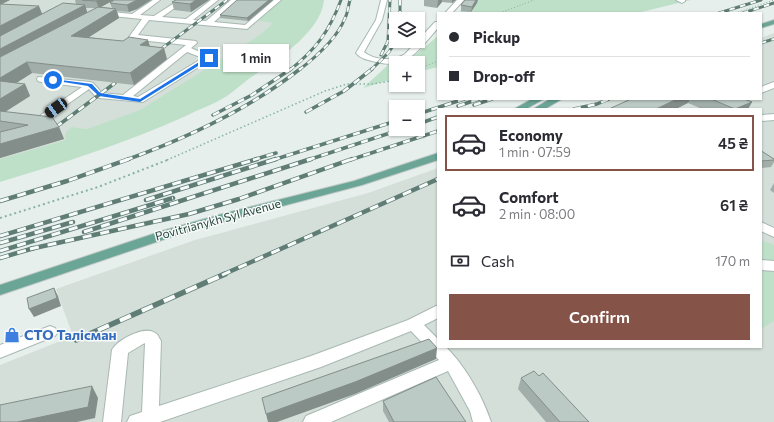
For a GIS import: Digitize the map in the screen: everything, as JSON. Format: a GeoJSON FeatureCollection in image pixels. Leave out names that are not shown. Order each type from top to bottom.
{"type":"FeatureCollection","features":[{"type":"Feature","properties":{"kind":"main road"},"geometry":{"type":"LineString","coordinates":[[762,26],[774,22]]}},
{"type":"Feature","properties":{"kind":"main road"},"geometry":{"type":"LineString","coordinates":[[521,108],[537,100]]}},
{"type":"Feature","properties":{"kind":"main road"},"geometry":{"type":"LineString","coordinates":[[540,108],[555,100]]}},
{"type":"Feature","properties":{"kind":"main road","name":"Povitrianykh Syl Avenue"},"geometry":{"type":"LineString","coordinates":[[0,290],[153,238],[222,218],[367,181],[437,156]]}},
{"type":"Feature","properties":{"kind":"lane"},"geometry":{"type":"LineString","coordinates":[[133,16],[157,0]]}},
{"type":"Feature","properties":{"kind":"lane"},"geometry":{"type":"LineString","coordinates":[[158,17],[183,0]]}},
{"type":"Feature","properties":{"kind":"lane"},"geometry":{"type":"LineString","coordinates":[[186,22],[215,0]]}},
{"type":"Feature","properties":{"kind":"lane"},"geometry":{"type":"LineString","coordinates":[[208,23],[236,0]]}},
{"type":"Feature","properties":{"kind":"lane"},"geometry":{"type":"LineString","coordinates":[[111,6],[96,14],[158,17],[186,22],[247,27],[278,0]]}},
{"type":"Feature","properties":{"kind":"lane"},"geometry":{"type":"LineString","coordinates":[[384,0],[379,20],[360,52],[365,57],[381,61],[401,60],[408,56],[437,25]]}},
{"type":"Feature","properties":{"kind":"lane"},"geometry":{"type":"LineString","coordinates":[[449,12],[461,0]]}},
{"type":"Feature","properties":{"kind":"lane"},"geometry":{"type":"LineString","coordinates":[[125,98],[193,43],[129,39],[147,17]]}},
{"type":"Feature","properties":{"kind":"lane"},"geometry":{"type":"LineString","coordinates":[[40,79],[90,85],[99,95],[140,100],[209,58],[186,49]]}},
{"type":"Feature","properties":{"kind":"lane"},"geometry":{"type":"LineString","coordinates":[[762,90],[774,84]]}},
{"type":"Feature","properties":{"kind":"lane"},"geometry":{"type":"LineString","coordinates":[[45,116],[90,85]]}},
{"type":"Feature","properties":{"kind":"lane"},"geometry":{"type":"LineString","coordinates":[[762,118],[774,117]]}},
{"type":"Feature","properties":{"kind":"lane"},"geometry":{"type":"LineString","coordinates":[[762,227],[774,233]]}},
{"type":"Feature","properties":{"kind":"lane"},"geometry":{"type":"LineString","coordinates":[[762,265],[774,266]]}},
{"type":"Feature","properties":{"kind":"lane"},"geometry":{"type":"LineString","coordinates":[[112,422],[120,350],[127,344],[146,337],[150,337],[153,341],[143,420],[315,362],[413,324],[437,312]]}},
{"type":"Feature","properties":{"kind":"lane"},"geometry":{"type":"LineString","coordinates":[[413,324],[437,347]]}},
{"type":"Feature","properties":{"kind":"lane"},"geometry":{"type":"LineString","coordinates":[[0,352],[50,332]]}},
{"type":"Feature","properties":{"kind":"lane"},"geometry":{"type":"LineString","coordinates":[[438,348],[452,362],[478,409],[482,422]]}},
{"type":"Feature","properties":{"kind":"lane"},"geometry":{"type":"LineString","coordinates":[[312,422],[452,362]]}},
{"type":"Feature","properties":{"kind":"path"},"geometry":{"type":"LineString","coordinates":[[503,12],[534,0]]}},
{"type":"Feature","properties":{"kind":"path"},"geometry":{"type":"LineString","coordinates":[[738,12],[774,0]]}},
{"type":"Feature","properties":{"kind":"path"},"geometry":{"type":"LineString","coordinates":[[425,66],[437,61]]}},
{"type":"Feature","properties":{"kind":"path"},"geometry":{"type":"LineString","coordinates":[[0,218],[98,187],[149,168],[325,91],[347,84],[373,84],[389,81]]}},
{"type":"Feature","properties":{"kind":"shaded area"},"geometry":{"type":"Polygon","coordinates":[[[0,0],[324,0],[186,104],[0,168],[0,0]]]}},
{"type":"Feature","properties":{"kind":"shaded area"},"geometry":{"type":"Polygon","coordinates":[[[774,33],[774,422],[0,422],[0,365],[73,336],[56,289],[195,240],[368,193],[437,168],[437,348],[762,348],[762,108],[581,108],[601,100],[762,100],[762,38],[774,33]]]}},
{"type":"Feature","properties":{"kind":"green space"},"geometry":{"type":"Polygon","coordinates":[[[280,0],[324,0],[321,11],[315,22],[298,43],[227,96],[186,116],[117,144],[0,182],[0,159],[66,140],[65,134],[71,127],[87,129],[140,110],[260,35],[273,23],[255,20],[280,0]]]}},
{"type":"Feature","properties":{"kind":"green space"},"geometry":{"type":"Polygon","coordinates":[[[463,0],[691,0],[641,12],[460,12],[463,0]]]}},
{"type":"Feature","properties":{"kind":"green space"},"geometry":{"type":"Polygon","coordinates":[[[437,37],[437,67],[425,70],[425,56],[411,56],[425,48],[437,37]]]}},
{"type":"Feature","properties":{"kind":"green space"},"geometry":{"type":"Polygon","coordinates":[[[388,65],[389,80],[363,88],[388,65]]]}},
{"type":"Feature","properties":{"kind":"green space"},"geometry":{"type":"Polygon","coordinates":[[[762,240],[774,245],[774,262],[762,259],[762,240]]]}},
{"type":"Feature","properties":{"kind":"green space"},"geometry":{"type":"Polygon","coordinates":[[[762,270],[774,272],[774,321],[762,328],[762,270]]]}},
{"type":"Feature","properties":{"kind":"building"},"geometry":{"type":"Polygon","coordinates":[[[114,0],[137,0],[127,5],[110,3],[114,0]]]}},
{"type":"Feature","properties":{"kind":"building"},"geometry":{"type":"Polygon","coordinates":[[[176,0],[196,0],[190,4],[172,2],[176,0]]]}},
{"type":"Feature","properties":{"kind":"building"},"geometry":{"type":"Polygon","coordinates":[[[237,0],[269,0],[247,18],[220,15],[237,0]]]}},
{"type":"Feature","properties":{"kind":"building"},"geometry":{"type":"Polygon","coordinates":[[[465,0],[476,0],[472,7],[461,5],[465,0]]]}},
{"type":"Feature","properties":{"kind":"building"},"geometry":{"type":"Polygon","coordinates":[[[63,3],[85,5],[0,49],[0,36],[63,3]]]}},
{"type":"Feature","properties":{"kind":"building"},"geometry":{"type":"Polygon","coordinates":[[[0,4],[39,6],[0,26],[0,4]]]}},
{"type":"Feature","properties":{"kind":"building"},"geometry":{"type":"Polygon","coordinates":[[[98,7],[116,9],[71,36],[123,41],[129,37],[148,40],[140,45],[164,48],[130,73],[27,62],[0,78],[0,57],[98,7]]]}},
{"type":"Feature","properties":{"kind":"building"},"geometry":{"type":"Polygon","coordinates":[[[0,81],[25,84],[0,99],[0,81]]]}},
{"type":"Feature","properties":{"kind":"building"},"geometry":{"type":"Polygon","coordinates":[[[629,100],[675,100],[658,108],[611,108],[629,100]]]}},
{"type":"Feature","properties":{"kind":"building"},"geometry":{"type":"Polygon","coordinates":[[[713,100],[747,100],[752,102],[737,108],[733,108],[713,100]]]}},
{"type":"Feature","properties":{"kind":"building"},"geometry":{"type":"Polygon","coordinates":[[[0,111],[52,117],[59,127],[0,144],[0,132],[28,125],[0,121],[0,111]]]}},
{"type":"Feature","properties":{"kind":"building"},"geometry":{"type":"Polygon","coordinates":[[[762,152],[774,159],[762,161],[762,152]]]}},
{"type":"Feature","properties":{"kind":"building"},"geometry":{"type":"Polygon","coordinates":[[[54,288],[57,298],[29,309],[27,298],[54,288]]]}},
{"type":"Feature","properties":{"kind":"building"},"geometry":{"type":"Polygon","coordinates":[[[429,339],[437,348],[355,382],[266,414],[262,398],[429,339]]]}},
{"type":"Feature","properties":{"kind":"building"},"geometry":{"type":"Polygon","coordinates":[[[534,371],[539,376],[543,373],[589,422],[560,422],[521,378],[534,371]]]}},
{"type":"Feature","properties":{"kind":"building"},"geometry":{"type":"Polygon","coordinates":[[[436,377],[466,422],[394,422],[383,401],[436,377]]]}},
{"type":"Feature","properties":{"kind":"building"},"geometry":{"type":"Polygon","coordinates":[[[92,386],[88,407],[17,422],[0,422],[0,405],[92,386]]]}},
{"type":"Feature","properties":{"kind":"railway"},"geometry":{"type":"LineString","coordinates":[[153,55],[227,0]]}},
{"type":"Feature","properties":{"kind":"railway"},"geometry":{"type":"LineString","coordinates":[[290,70],[307,55],[321,39],[332,21],[341,0]]}},
{"type":"Feature","properties":{"kind":"railway"},"geometry":{"type":"LineString","coordinates":[[299,70],[319,53],[337,33],[346,16],[350,0]]}},
{"type":"Feature","properties":{"kind":"railway"},"geometry":{"type":"LineString","coordinates":[[381,55],[388,41],[390,0]]}},
{"type":"Feature","properties":{"kind":"railway"},"geometry":{"type":"LineString","coordinates":[[400,0],[400,12]]}},
{"type":"Feature","properties":{"kind":"railway"},"geometry":{"type":"LineString","coordinates":[[722,12],[761,0]]}},
{"type":"Feature","properties":{"kind":"railway"},"geometry":{"type":"LineString","coordinates":[[746,12],[774,3]]}},
{"type":"Feature","properties":{"kind":"railway"},"geometry":{"type":"LineString","coordinates":[[762,43],[774,39]]}},
{"type":"Feature","properties":{"kind":"railway"},"geometry":{"type":"LineString","coordinates":[[372,69],[392,48]]}},
{"type":"Feature","properties":{"kind":"railway"},"geometry":{"type":"LineString","coordinates":[[213,115],[252,95],[291,69]]}},
{"type":"Feature","properties":{"kind":"railway"},"geometry":{"type":"LineString","coordinates":[[126,160],[172,142],[239,110],[300,69]]}},
{"type":"Feature","properties":{"kind":"railway"},"geometry":{"type":"LineString","coordinates":[[306,112],[344,91],[372,69]]}},
{"type":"Feature","properties":{"kind":"railway"},"geometry":{"type":"LineString","coordinates":[[56,127],[115,83]]}},
{"type":"Feature","properties":{"kind":"railway"},"geometry":{"type":"LineString","coordinates":[[425,112],[461,100]]}},
{"type":"Feature","properties":{"kind":"railway"},"geometry":{"type":"LineString","coordinates":[[458,106],[476,100]]}},
{"type":"Feature","properties":{"kind":"railway"},"geometry":{"type":"LineString","coordinates":[[474,105],[489,100]]}},
{"type":"Feature","properties":{"kind":"railway"},"geometry":{"type":"LineString","coordinates":[[579,108],[597,104],[607,100]]}},
{"type":"Feature","properties":{"kind":"railway"},"geometry":{"type":"LineString","coordinates":[[425,122],[437,117]]}},
{"type":"Feature","properties":{"kind":"railway"},"geometry":{"type":"LineString","coordinates":[[273,160],[389,123]]}},
{"type":"Feature","properties":{"kind":"railway"},"geometry":{"type":"LineString","coordinates":[[350,160],[437,131]]}},
{"type":"Feature","properties":{"kind":"railway"},"geometry":{"type":"LineString","coordinates":[[308,160],[389,133]]}},
{"type":"Feature","properties":{"kind":"railway"},"geometry":{"type":"LineString","coordinates":[[253,160],[276,153]]}},
{"type":"Feature","properties":{"kind":"railway"},"geometry":{"type":"LineString","coordinates":[[0,201],[67,181],[129,159]]}},
{"type":"Feature","properties":{"kind":"railway"},"geometry":{"type":"LineString","coordinates":[[0,236],[257,159]]}},
{"type":"Feature","properties":{"kind":"railway"},"geometry":{"type":"LineString","coordinates":[[146,200],[276,159]]}},
{"type":"Feature","properties":{"kind":"railway"},"geometry":{"type":"LineString","coordinates":[[84,232],[311,159]]}},
{"type":"Feature","properties":{"kind":"railway"},"geometry":{"type":"LineString","coordinates":[[32,248],[189,214],[239,199],[352,159]]}},
{"type":"Feature","properties":{"kind":"railway"},"geometry":{"type":"LineString","coordinates":[[222,275],[437,179]]}},
{"type":"Feature","properties":{"kind":"railway"},"geometry":{"type":"LineString","coordinates":[[0,251],[173,198]]}},
{"type":"Feature","properties":{"kind":"railway"},"geometry":{"type":"LineString","coordinates":[[0,243],[73,222]]}},
{"type":"Feature","properties":{"kind":"railway"},"geometry":{"type":"LineString","coordinates":[[0,258],[32,248]]}},
{"type":"Feature","properties":{"kind":"railway"},"geometry":{"type":"LineString","coordinates":[[76,340],[225,274]]}},
{"type":"Feature","properties":{"kind":"place","name":"СТО Талісман"},"geometry":{"type":"Point","coordinates":[12,335]}},
{"type":"Feature","properties":{"kind":"route"},"geometry":{"type":"LineString","coordinates":[[53,80],[90,85],[99,95],[140,100],[209,58]]}}]}
